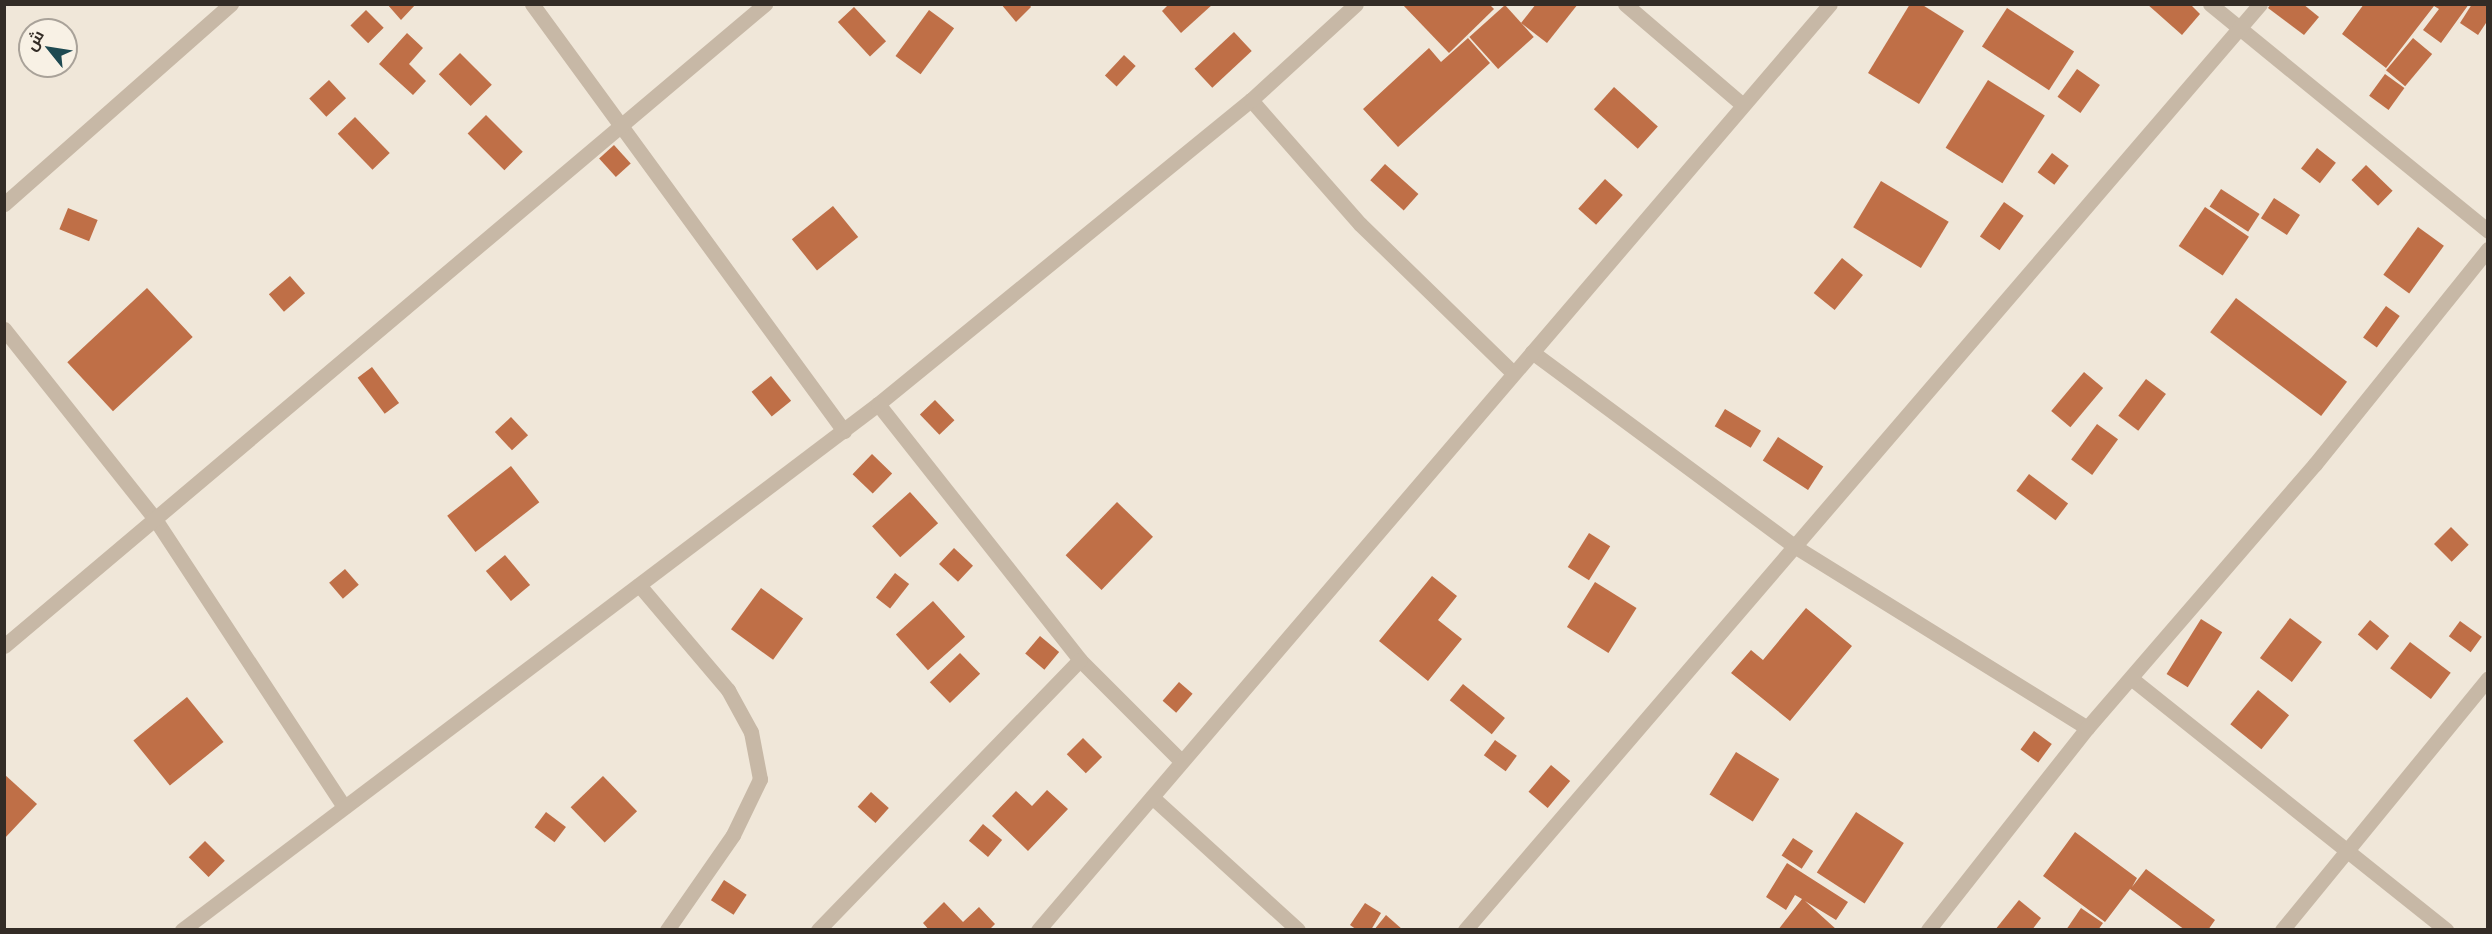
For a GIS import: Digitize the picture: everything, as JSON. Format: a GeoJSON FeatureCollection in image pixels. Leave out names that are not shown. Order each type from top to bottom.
{"type":"FeatureCollection","features":[{"type":"Feature","properties":{"kind":"street"},"geometry":{"type":"LineString","coordinates":[[4,204],[231,4]]}},
{"type":"Feature","properties":{"kind":"street"},"geometry":{"type":"LineString","coordinates":[[532,4],[844,431]]}},
{"type":"Feature","properties":{"kind":"street"},"geometry":{"type":"LineString","coordinates":[[4,646],[153,516],[765,4]]}},
{"type":"Feature","properties":{"kind":"street"},"geometry":{"type":"LineString","coordinates":[[1625,4],[1743,105]]}},
{"type":"Feature","properties":{"kind":"street"},"geometry":{"type":"LineString","coordinates":[[1038,930],[1511,371],[1532,352],[1830,4]]}},
{"type":"Feature","properties":{"kind":"street"},"geometry":{"type":"LineString","coordinates":[[2210,4],[2487,231]]}},
{"type":"Feature","properties":{"kind":"street"},"geometry":{"type":"LineString","coordinates":[[1465,930],[2260,4]]}},
{"type":"Feature","properties":{"kind":"street"},"geometry":{"type":"LineString","coordinates":[[182,930],[844,431],[1251,100],[1355,5]]}},
{"type":"Feature","properties":{"kind":"street"},"geometry":{"type":"LineString","coordinates":[[1251,100],[1360,224],[1511,371]]}},
{"type":"Feature","properties":{"kind":"street"},"geometry":{"type":"LineString","coordinates":[[1928,930],[2087,728],[2132,679],[2487,249]]}},
{"type":"Feature","properties":{"kind":"street"},"geometry":{"type":"LineString","coordinates":[[4,329],[153,516],[344,807]]}},
{"type":"Feature","properties":{"kind":"street"},"geometry":{"type":"LineString","coordinates":[[1532,352],[1794,546],[2087,728]]}},
{"type":"Feature","properties":{"kind":"street"},"geometry":{"type":"LineString","coordinates":[[878,404],[1080,660],[1181,761]]}},
{"type":"Feature","properties":{"kind":"street"},"geometry":{"type":"LineString","coordinates":[[639,585],[728,690],[751,732],[760,779],[733,835],[667,930]]}},
{"type":"Feature","properties":{"kind":"street"},"geometry":{"type":"LineString","coordinates":[[818,930],[1080,660]]}},
{"type":"Feature","properties":{"kind":"street"},"geometry":{"type":"LineString","coordinates":[[2282,930],[2349,851],[2487,678]]}},
{"type":"Feature","properties":{"kind":"street"},"geometry":{"type":"LineString","coordinates":[[2132,679],[2446,930]]}},
{"type":"Feature","properties":{"kind":"street"},"geometry":{"type":"LineString","coordinates":[[1152,797],[1298,930]]}},
{"type":"Feature","properties":{"kind":"building"},"geometry":{"type":"Polygon","coordinates":[[[387,4],[416,4],[401,20],[387,4]]]}},
{"type":"Feature","properties":{"kind":"building"},"geometry":{"type":"Polygon","coordinates":[[[1001,4],[1029,4],[1031,7],[1016,22],[1001,4]]]}},
{"type":"Feature","properties":{"kind":"building"},"geometry":{"type":"Polygon","coordinates":[[[1169,4],[1213,4],[1181,33],[1162,11],[1169,4]]]}},
{"type":"Feature","properties":{"kind":"building"},"geometry":{"type":"Polygon","coordinates":[[[1402,4],[1489,4],[1494,9],[1449,53],[1402,4]]]}},
{"type":"Feature","properties":{"kind":"building"},"geometry":{"type":"Polygon","coordinates":[[[1536,4],[1578,4],[1547,43],[1521,23],[1536,4]]]}},
{"type":"Feature","properties":{"kind":"building"},"geometry":{"type":"Polygon","coordinates":[[[1910,4],[1921,4],[1964,31],[1919,104],[1868,73],[1910,4]]]}},
{"type":"Feature","properties":{"kind":"building"},"geometry":{"type":"Polygon","coordinates":[[[2147,4],[2190,4],[2200,14],[2182,35],[2147,4]]]}},
{"type":"Feature","properties":{"kind":"building"},"geometry":{"type":"Polygon","coordinates":[[[2271,4],[2303,4],[2319,17],[2304,35],[2268,8],[2271,4]]]}},
{"type":"Feature","properties":{"kind":"building"},"geometry":{"type":"Polygon","coordinates":[[[2364,4],[2469,4],[2441,43],[2423,30],[2439,9],[2434,6],[2386,68],[2342,34],[2364,4]]]}},
{"type":"Feature","properties":{"kind":"building"},"geometry":{"type":"Polygon","coordinates":[[[2472,4],[2488,4],[2488,20],[2478,35],[2460,23],[2472,4]]]}},
{"type":"Feature","properties":{"kind":"building"},"geometry":{"type":"Polygon","coordinates":[[[1505,5],[1534,37],[1498,69],[1469,37],[1505,5]]]}},
{"type":"Feature","properties":{"kind":"building"},"geometry":{"type":"Polygon","coordinates":[[[854,7],[886,41],[870,56],[838,22],[854,7]]]}},
{"type":"Feature","properties":{"kind":"building"},"geometry":{"type":"Polygon","coordinates":[[[2007,8],[2074,52],[2049,90],[1982,47],[2007,8]]]}},
{"type":"Feature","properties":{"kind":"building"},"geometry":{"type":"Polygon","coordinates":[[[366,10],[384,28],[368,43],[350,26],[366,10]]]}},
{"type":"Feature","properties":{"kind":"building"},"geometry":{"type":"Polygon","coordinates":[[[929,10],[954,28],[921,74],[895,56],[929,10]]]}},
{"type":"Feature","properties":{"kind":"building"},"geometry":{"type":"Polygon","coordinates":[[[1234,32],[1252,51],[1212,88],[1195,69],[1234,32]]]}},
{"type":"Feature","properties":{"kind":"building"},"geometry":{"type":"Polygon","coordinates":[[[407,33],[423,48],[409,64],[426,81],[413,95],[379,64],[407,33]]]}},
{"type":"Feature","properties":{"kind":"building"},"geometry":{"type":"Polygon","coordinates":[[[1468,38],[1490,63],[1398,147],[1363,109],[1429,48],[1441,62],[1468,38]]]}},
{"type":"Feature","properties":{"kind":"building"},"geometry":{"type":"Polygon","coordinates":[[[2413,38],[2432,54],[2405,86],[2386,70],[2413,38]]]}},
{"type":"Feature","properties":{"kind":"building"},"geometry":{"type":"Polygon","coordinates":[[[460,53],[492,85],[471,106],[439,74],[460,53]]]}},
{"type":"Feature","properties":{"kind":"building"},"geometry":{"type":"Polygon","coordinates":[[[1124,55],[1136,66],[1117,86],[1105,75],[1124,55]]]}},
{"type":"Feature","properties":{"kind":"building"},"geometry":{"type":"Polygon","coordinates":[[[2077,69],[2100,85],[2080,113],[2057,97],[2077,69]]]}},
{"type":"Feature","properties":{"kind":"building"},"geometry":{"type":"Polygon","coordinates":[[[2385,74],[2404,88],[2389,110],[2369,96],[2385,74]]]}},
{"type":"Feature","properties":{"kind":"building"},"geometry":{"type":"Polygon","coordinates":[[[329,80],[346,98],[326,117],[309,98],[329,80]]]}},
{"type":"Feature","properties":{"kind":"building"},"geometry":{"type":"Polygon","coordinates":[[[1988,80],[2045,116],[2002,183],[1946,148],[1988,80]]]}},
{"type":"Feature","properties":{"kind":"building"},"geometry":{"type":"Polygon","coordinates":[[[1614,87],[1658,126],[1638,149],[1594,109],[1614,87]]]}},
{"type":"Feature","properties":{"kind":"building"},"geometry":{"type":"Polygon","coordinates":[[[486,115],[523,152],[504,170],[468,133],[486,115]]]}},
{"type":"Feature","properties":{"kind":"building"},"geometry":{"type":"Polygon","coordinates":[[[355,117],[390,153],[372,170],[338,134],[355,117]]]}},
{"type":"Feature","properties":{"kind":"building"},"geometry":{"type":"Polygon","coordinates":[[[614,145],[631,164],[616,177],[599,158],[614,145]]]}},
{"type":"Feature","properties":{"kind":"building"},"geometry":{"type":"Polygon","coordinates":[[[2317,148],[2336,163],[2320,183],[2301,168],[2317,148]]]}},
{"type":"Feature","properties":{"kind":"building"},"geometry":{"type":"Polygon","coordinates":[[[2052,153],[2069,166],[2054,185],[2038,172],[2052,153]]]}},
{"type":"Feature","properties":{"kind":"building"},"geometry":{"type":"Polygon","coordinates":[[[1385,164],[1418,194],[1404,210],[1370,180],[1385,164]]]}},
{"type":"Feature","properties":{"kind":"building"},"geometry":{"type":"Polygon","coordinates":[[[2366,165],[2393,191],[2378,206],[2351,180],[2366,165]]]}},
{"type":"Feature","properties":{"kind":"building"},"geometry":{"type":"Polygon","coordinates":[[[1605,179],[1623,195],[1596,225],[1578,209],[1605,179]]]}},
{"type":"Feature","properties":{"kind":"building"},"geometry":{"type":"Polygon","coordinates":[[[1881,181],[1949,222],[1921,268],[1853,227],[1881,181]]]}},
{"type":"Feature","properties":{"kind":"building"},"geometry":{"type":"Polygon","coordinates":[[[2221,189],[2260,214],[2248,232],[2210,207],[2221,189]]]}},
{"type":"Feature","properties":{"kind":"building"},"geometry":{"type":"Polygon","coordinates":[[[2274,198],[2300,215],[2287,235],[2261,218],[2274,198]]]}},
{"type":"Feature","properties":{"kind":"building"},"geometry":{"type":"Polygon","coordinates":[[[2004,202],[2024,216],[2000,250],[1980,236],[2004,202]]]}},
{"type":"Feature","properties":{"kind":"building"},"geometry":{"type":"Polygon","coordinates":[[[833,206],[858,237],[817,270],[792,239],[833,206]]]}},
{"type":"Feature","properties":{"kind":"building"},"geometry":{"type":"Polygon","coordinates":[[[2205,207],[2249,237],[2223,276],[2179,246],[2205,207]]]}},
{"type":"Feature","properties":{"kind":"building"},"geometry":{"type":"Polygon","coordinates":[[[68,208],[98,220],[89,241],[59,229],[68,208]]]}},
{"type":"Feature","properties":{"kind":"building"},"geometry":{"type":"Polygon","coordinates":[[[2418,227],[2444,246],[2409,294],[2383,275],[2418,227]]]}},
{"type":"Feature","properties":{"kind":"building"},"geometry":{"type":"Polygon","coordinates":[[[1842,258],[1863,275],[1835,310],[1814,293],[1842,258]]]}},
{"type":"Feature","properties":{"kind":"building"},"geometry":{"type":"Polygon","coordinates":[[[290,276],[305,293],[284,312],[269,294],[290,276]]]}},
{"type":"Feature","properties":{"kind":"building"},"geometry":{"type":"Polygon","coordinates":[[[147,288],[193,337],[113,411],[67,362],[147,288]]]}},
{"type":"Feature","properties":{"kind":"building"},"geometry":{"type":"Polygon","coordinates":[[[2236,298],[2347,382],[2321,416],[2210,332],[2236,298]]]}},
{"type":"Feature","properties":{"kind":"building"},"geometry":{"type":"Polygon","coordinates":[[[2386,306],[2400,316],[2377,348],[2363,338],[2386,306]]]}},
{"type":"Feature","properties":{"kind":"building"},"geometry":{"type":"Polygon","coordinates":[[[372,367],[399,403],[385,414],[358,378],[372,367]]]}},
{"type":"Feature","properties":{"kind":"building"},"geometry":{"type":"Polygon","coordinates":[[[2084,372],[2103,388],[2070,427],[2051,411],[2084,372]]]}},
{"type":"Feature","properties":{"kind":"building"},"geometry":{"type":"Polygon","coordinates":[[[771,376],[791,401],[772,417],[752,392],[771,376]]]}},
{"type":"Feature","properties":{"kind":"building"},"geometry":{"type":"Polygon","coordinates":[[[2146,379],[2166,394],[2138,431],[2118,416],[2146,379]]]}},
{"type":"Feature","properties":{"kind":"building"},"geometry":{"type":"Polygon","coordinates":[[[935,400],[954,420],[939,435],[920,415],[935,400]]]}},
{"type":"Feature","properties":{"kind":"building"},"geometry":{"type":"Polygon","coordinates":[[[1725,409],[1761,431],[1751,448],[1715,426],[1725,409]]]}},
{"type":"Feature","properties":{"kind":"building"},"geometry":{"type":"Polygon","coordinates":[[[511,417],[528,435],[512,450],[495,432],[511,417]]]}},
{"type":"Feature","properties":{"kind":"building"},"geometry":{"type":"Polygon","coordinates":[[[2097,424],[2118,439],[2092,475],[2071,460],[2097,424]]]}},
{"type":"Feature","properties":{"kind":"building"},"geometry":{"type":"Polygon","coordinates":[[[1778,437],[1823,466],[1808,490],[1763,460],[1778,437]]]}},
{"type":"Feature","properties":{"kind":"building"},"geometry":{"type":"Polygon","coordinates":[[[872,454],[892,473],[873,494],[853,474],[872,454]]]}},
{"type":"Feature","properties":{"kind":"building"},"geometry":{"type":"Polygon","coordinates":[[[511,466],[539,502],[475,552],[447,516],[511,466]]]}},
{"type":"Feature","properties":{"kind":"building"},"geometry":{"type":"Polygon","coordinates":[[[2029,474],[2068,503],[2055,520],[2016,491],[2029,474]]]}},
{"type":"Feature","properties":{"kind":"building"},"geometry":{"type":"Polygon","coordinates":[[[910,492],[938,523],[900,557],[872,526],[910,492]]]}},
{"type":"Feature","properties":{"kind":"building"},"geometry":{"type":"Polygon","coordinates":[[[1117,502],[1153,537],[1102,590],[1066,555],[1117,502]]]}},
{"type":"Feature","properties":{"kind":"building"},"geometry":{"type":"Polygon","coordinates":[[[2451,527],[2469,545],[2452,562],[2434,544],[2451,527]]]}},
{"type":"Feature","properties":{"kind":"building"},"geometry":{"type":"Polygon","coordinates":[[[1589,533],[1610,546],[1589,580],[1568,567],[1589,533]]]}},
{"type":"Feature","properties":{"kind":"building"},"geometry":{"type":"Polygon","coordinates":[[[954,548],[973,566],[958,582],[939,564],[954,548]]]}},
{"type":"Feature","properties":{"kind":"building"},"geometry":{"type":"Polygon","coordinates":[[[505,555],[530,585],[511,601],[486,571],[505,555]]]}},
{"type":"Feature","properties":{"kind":"building"},"geometry":{"type":"Polygon","coordinates":[[[345,569],[359,585],[343,599],[329,583],[345,569]]]}},
{"type":"Feature","properties":{"kind":"building"},"geometry":{"type":"Polygon","coordinates":[[[895,573],[909,584],[890,609],[876,597],[895,573]]]}},
{"type":"Feature","properties":{"kind":"building"},"geometry":{"type":"Polygon","coordinates":[[[1432,576],[1457,596],[1438,620],[1462,639],[1428,681],[1379,641],[1432,576]]]}},
{"type":"Feature","properties":{"kind":"building"},"geometry":{"type":"Polygon","coordinates":[[[1595,582],[1637,608],[1608,653],[1567,627],[1595,582]]]}},
{"type":"Feature","properties":{"kind":"building"},"geometry":{"type":"Polygon","coordinates":[[[761,588],[803,619],[773,660],[731,629],[761,588]]]}},
{"type":"Feature","properties":{"kind":"building"},"geometry":{"type":"Polygon","coordinates":[[[933,601],[965,637],[928,670],[896,634],[933,601]]]}},
{"type":"Feature","properties":{"kind":"building"},"geometry":{"type":"Polygon","coordinates":[[[1806,608],[1852,646],[1790,721],[1731,673],[1751,650],[1763,660],[1806,608]]]}},
{"type":"Feature","properties":{"kind":"building"},"geometry":{"type":"Polygon","coordinates":[[[2290,618],[2322,642],[2292,682],[2260,658],[2290,618]]]}},
{"type":"Feature","properties":{"kind":"building"},"geometry":{"type":"Polygon","coordinates":[[[2201,619],[2222,632],[2188,687],[2167,674],[2201,619]]]}},
{"type":"Feature","properties":{"kind":"building"},"geometry":{"type":"Polygon","coordinates":[[[2370,620],[2389,636],[2377,651],[2358,635],[2370,620]]]}},
{"type":"Feature","properties":{"kind":"building"},"geometry":{"type":"Polygon","coordinates":[[[2460,621],[2482,637],[2471,652],[2449,636],[2460,621]]]}},
{"type":"Feature","properties":{"kind":"building"},"geometry":{"type":"Polygon","coordinates":[[[1040,636],[1059,652],[1044,670],[1025,654],[1040,636]]]}},
{"type":"Feature","properties":{"kind":"building"},"geometry":{"type":"Polygon","coordinates":[[[2410,642],[2451,673],[2431,699],[2390,668],[2410,642]]]}},
{"type":"Feature","properties":{"kind":"building"},"geometry":{"type":"Polygon","coordinates":[[[960,653],[980,674],[950,703],[930,682],[960,653]]]}},
{"type":"Feature","properties":{"kind":"building"},"geometry":{"type":"Polygon","coordinates":[[[1179,682],[1193,694],[1176,713],[1163,701],[1179,682]]]}},
{"type":"Feature","properties":{"kind":"building"},"geometry":{"type":"Polygon","coordinates":[[[1463,684],[1505,718],[1492,734],[1450,700],[1463,684]]]}},
{"type":"Feature","properties":{"kind":"building"},"geometry":{"type":"Polygon","coordinates":[[[2258,690],[2289,715],[2261,749],[2230,724],[2258,690]]]}},
{"type":"Feature","properties":{"kind":"building"},"geometry":{"type":"Polygon","coordinates":[[[187,697],[224,742],[170,785],[133,740],[187,697]]]}},
{"type":"Feature","properties":{"kind":"building"},"geometry":{"type":"Polygon","coordinates":[[[2034,731],[2052,744],[2038,763],[2020,750],[2034,731]]]}},
{"type":"Feature","properties":{"kind":"building"},"geometry":{"type":"Polygon","coordinates":[[[1083,738],[1102,757],[1086,773],[1067,754],[1083,738]]]}},
{"type":"Feature","properties":{"kind":"building"},"geometry":{"type":"Polygon","coordinates":[[[1495,740],[1517,756],[1506,771],[1484,755],[1495,740]]]}},
{"type":"Feature","properties":{"kind":"building"},"geometry":{"type":"Polygon","coordinates":[[[1736,752],[1779,779],[1753,821],[1710,794],[1736,752]]]}},
{"type":"Feature","properties":{"kind":"building"},"geometry":{"type":"Polygon","coordinates":[[[1551,765],[1570,781],[1548,808],[1529,792],[1551,765]]]}},
{"type":"Feature","properties":{"kind":"building"},"geometry":{"type":"Polygon","coordinates":[[[4,774],[37,804],[4,839],[4,774]]]}},
{"type":"Feature","properties":{"kind":"building"},"geometry":{"type":"Polygon","coordinates":[[[603,776],[637,811],[605,843],[571,807],[603,776]]]}},
{"type":"Feature","properties":{"kind":"building"},"geometry":{"type":"Polygon","coordinates":[[[1047,790],[1068,809],[1028,851],[992,816],[1016,791],[1032,806],[1047,790]]]}},
{"type":"Feature","properties":{"kind":"building"},"geometry":{"type":"Polygon","coordinates":[[[871,792],[889,808],[875,823],[858,807],[871,792]]]}},
{"type":"Feature","properties":{"kind":"building"},"geometry":{"type":"Polygon","coordinates":[[[546,812],[566,827],[555,842],[535,827],[546,812]]]}},
{"type":"Feature","properties":{"kind":"building"},"geometry":{"type":"Polygon","coordinates":[[[1856,812],[1904,843],[1865,903],[1817,872],[1856,812]]]}},
{"type":"Feature","properties":{"kind":"building"},"geometry":{"type":"Polygon","coordinates":[[[983,824],[1002,840],[988,857],[969,841],[983,824]]]}},
{"type":"Feature","properties":{"kind":"building"},"geometry":{"type":"Polygon","coordinates":[[[2075,832],[2137,878],[2132,887],[2146,869],[2215,920],[2208,930],[2185,930],[2130,889],[2105,922],[2043,876],[2075,832]]]}},
{"type":"Feature","properties":{"kind":"building"},"geometry":{"type":"Polygon","coordinates":[[[1793,838],[1813,851],[1802,869],[1782,856],[1793,838]]]}},
{"type":"Feature","properties":{"kind":"building"},"geometry":{"type":"Polygon","coordinates":[[[205,841],[225,861],[209,877],[189,857],[205,841]]]}},
{"type":"Feature","properties":{"kind":"building"},"geometry":{"type":"Polygon","coordinates":[[[1787,863],[1848,902],[1836,920],[1805,901],[1837,930],[1778,930],[1802,899],[1795,895],[1786,910],[1766,897],[1787,863]]]}},
{"type":"Feature","properties":{"kind":"building"},"geometry":{"type":"Polygon","coordinates":[[[724,880],[747,895],[734,915],[711,900],[724,880]]]}},
{"type":"Feature","properties":{"kind":"building"},"geometry":{"type":"Polygon","coordinates":[[[2019,900],[2041,918],[2032,930],[1995,930],[2019,900]]]}},
{"type":"Feature","properties":{"kind":"building"},"geometry":{"type":"Polygon","coordinates":[[[944,902],[963,922],[979,907],[995,924],[989,930],[929,930],[923,923],[944,902]]]}},
{"type":"Feature","properties":{"kind":"building"},"geometry":{"type":"Polygon","coordinates":[[[1365,903],[1381,913],[1371,930],[1357,930],[1350,925],[1365,903]]]}},
{"type":"Feature","properties":{"kind":"building"},"geometry":{"type":"Polygon","coordinates":[[[2081,908],[2103,923],[2098,930],[2066,930],[2081,908]]]}},
{"type":"Feature","properties":{"kind":"building"},"geometry":{"type":"Polygon","coordinates":[[[1386,915],[1403,930],[1374,930],[1386,915]]]}}]}
